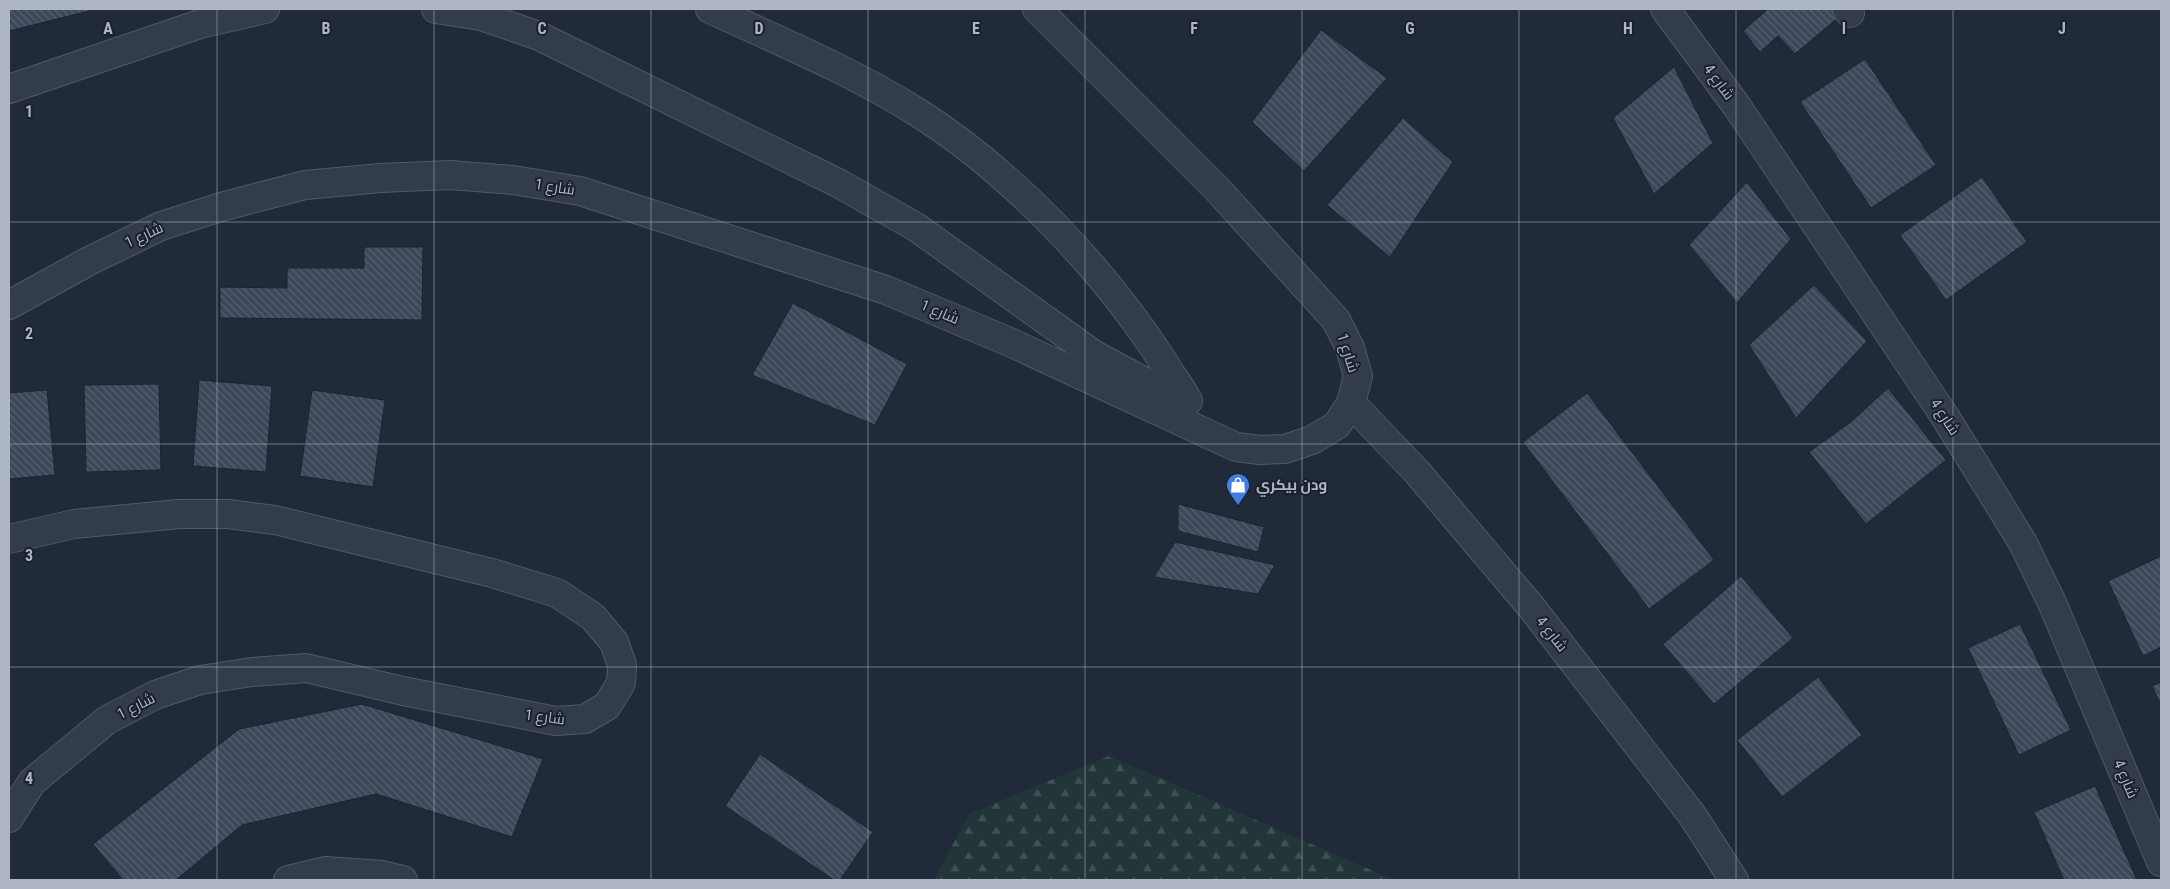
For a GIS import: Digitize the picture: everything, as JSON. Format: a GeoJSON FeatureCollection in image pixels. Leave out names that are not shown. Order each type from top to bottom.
{"type":"FeatureCollection","features":[{"type":"Feature","properties":{"kind":"street"},"geometry":{"type":"LineString","coordinates":[[9,89],[200,24],[265,9]]}},
{"type":"Feature","properties":{"kind":"street"},"geometry":{"type":"LineString","coordinates":[[436,9],[481,16],[540,36],[840,184],[916,227],[1093,354],[1145,382],[1187,398]]}},
{"type":"Feature","properties":{"kind":"street"},"geometry":{"type":"LineString","coordinates":[[710,9],[876,89],[917,112],[992,167],[1060,233],[1114,292],[1144,330],[1187,398],[1202,431]]}},
{"type":"Feature","properties":{"kind":"street","name":"شارع 1"},"geometry":{"type":"LineString","coordinates":[[9,305],[89,261],[161,226],[221,207],[305,185],[381,178],[450,176],[513,180],[588,193],[886,290],[1012,343],[1236,446],[1260,450],[1285,449],[1312,440],[1338,425],[1351,403],[1358,376],[1350,348],[1336,320],[1218,189],[1037,9]]}},
{"type":"Feature","properties":{"kind":"street","name":"شارع 4"},"geometry":{"type":"LineString","coordinates":[[1665,9],[1742,113],[1944,415],[2009,519],[2053,605],[2161,862]]}},
{"type":"Feature","properties":{"kind":"street","name":"شارع 4"},"geometry":{"type":"LineString","coordinates":[[1351,403],[1418,472],[1532,608],[1692,815],[1734,880]]}},
{"type":"Feature","properties":{"kind":"street","name":"شارع 1"},"geometry":{"type":"LineString","coordinates":[[9,539],[74,524],[179,514],[228,514],[275,520],[492,573],[557,593],[593,617],[614,642],[622,665],[621,683],[608,706],[585,719],[556,721],[306,668],[252,672],[200,680],[155,695],[107,720],[32,782],[9,818]]}},
{"type":"Feature","properties":{"kind":"street"},"geometry":{"type":"LineString","coordinates":[[288,880],[325,871],[382,875],[403,880]]}},
{"type":"Feature","properties":{"kind":"green space"},"geometry":{"type":"Polygon","coordinates":[[[1109,756],[1394,880],[934,880],[969,814],[1109,756]]]}},
{"type":"Feature","properties":{"kind":"building"},"geometry":{"type":"Polygon","coordinates":[[[9,9],[97,9],[9,31],[9,9]]]}},
{"type":"Feature","properties":{"kind":"building"},"geometry":{"type":"Polygon","coordinates":[[[1768,9],[1844,9],[1846,11],[1795,54],[1778,36],[1760,52],[1743,31],[1768,9]]]}},
{"type":"Feature","properties":{"kind":"building"},"geometry":{"type":"Polygon","coordinates":[[[1321,30],[1387,78],[1304,171],[1252,122],[1321,30]]]}},
{"type":"Feature","properties":{"kind":"building"},"geometry":{"type":"Polygon","coordinates":[[[1865,59],[1936,165],[1871,208],[1800,102],[1865,59]]]}},
{"type":"Feature","properties":{"kind":"building"},"geometry":{"type":"Polygon","coordinates":[[[1674,67],[1713,143],[1654,194],[1613,118],[1674,67]]]}},
{"type":"Feature","properties":{"kind":"building"},"geometry":{"type":"Polygon","coordinates":[[[1403,118],[1453,162],[1390,257],[1327,205],[1403,118]]]}},
{"type":"Feature","properties":{"kind":"building"},"geometry":{"type":"Polygon","coordinates":[[[1982,177],[2027,242],[1946,300],[1900,235],[1982,177]]]}},
{"type":"Feature","properties":{"kind":"building"},"geometry":{"type":"Polygon","coordinates":[[[1747,182],[1791,239],[1737,303],[1689,245],[1747,182]]]}},
{"type":"Feature","properties":{"kind":"building"},"geometry":{"type":"Polygon","coordinates":[[[364,247],[423,247],[422,320],[220,318],[220,287],[287,288],[287,268],[364,268],[364,247]]]}},
{"type":"Feature","properties":{"kind":"building"},"geometry":{"type":"Polygon","coordinates":[[[1814,285],[1867,341],[1796,418],[1749,345],[1814,285]]]}},
{"type":"Feature","properties":{"kind":"building"},"geometry":{"type":"Polygon","coordinates":[[[793,303],[907,364],[875,425],[752,375],[793,303]]]}},
{"type":"Feature","properties":{"kind":"building"},"geometry":{"type":"Polygon","coordinates":[[[199,380],[272,386],[266,472],[193,466],[199,380]]]}},
{"type":"Feature","properties":{"kind":"building"},"geometry":{"type":"Polygon","coordinates":[[[159,384],[161,470],[86,472],[84,385],[159,384]]]}},
{"type":"Feature","properties":{"kind":"building"},"geometry":{"type":"Polygon","coordinates":[[[1888,388],[1946,460],[1866,524],[1809,452],[1852,421],[1888,388]]]}},
{"type":"Feature","properties":{"kind":"building"},"geometry":{"type":"Polygon","coordinates":[[[47,390],[55,475],[9,479],[9,393],[47,390]]]}},
{"type":"Feature","properties":{"kind":"building"},"geometry":{"type":"Polygon","coordinates":[[[312,390],[385,400],[373,487],[300,476],[312,390]]]}},
{"type":"Feature","properties":{"kind":"building"},"geometry":{"type":"Polygon","coordinates":[[[1587,393],[1714,560],[1649,609],[1523,442],[1587,393]]]}},
{"type":"Feature","properties":{"kind":"building"},"geometry":{"type":"Polygon","coordinates":[[[1178,504],[1264,527],[1258,552],[1178,531],[1178,504]]]}},
{"type":"Feature","properties":{"kind":"building"},"geometry":{"type":"Polygon","coordinates":[[[1175,542],[1275,565],[1258,594],[1154,577],[1175,542]]]}},
{"type":"Feature","properties":{"kind":"building"},"geometry":{"type":"Polygon","coordinates":[[[2161,556],[2161,647],[2143,656],[2108,581],[2161,556]]]}},
{"type":"Feature","properties":{"kind":"building"},"geometry":{"type":"Polygon","coordinates":[[[1741,576],[1793,638],[1714,704],[1663,644],[1741,576]]]}},
{"type":"Feature","properties":{"kind":"building"},"geometry":{"type":"Polygon","coordinates":[[[2020,624],[2071,730],[2019,755],[1968,648],[2020,624]]]}},
{"type":"Feature","properties":{"kind":"building"},"geometry":{"type":"Polygon","coordinates":[[[1818,677],[1862,735],[1782,797],[1737,740],[1818,677]]]}},
{"type":"Feature","properties":{"kind":"building"},"geometry":{"type":"Polygon","coordinates":[[[2161,682],[2161,705],[2152,686],[2161,682]]]}},
{"type":"Feature","properties":{"kind":"building"},"geometry":{"type":"Polygon","coordinates":[[[362,704],[543,759],[512,837],[376,794],[242,825],[176,880],[123,880],[93,844],[239,729],[362,704]]]}},
{"type":"Feature","properties":{"kind":"building"},"geometry":{"type":"Polygon","coordinates":[[[760,754],[873,832],[840,880],[834,880],[725,806],[760,754]]]}},
{"type":"Feature","properties":{"kind":"building"},"geometry":{"type":"Polygon","coordinates":[[[2095,786],[2137,880],[2064,880],[2034,812],[2095,786]]]}},
{"type":"Feature","properties":{"kind":"place","name":"ودن بيكري"},"geometry":{"type":"Point","coordinates":[1238,506]}}]}
